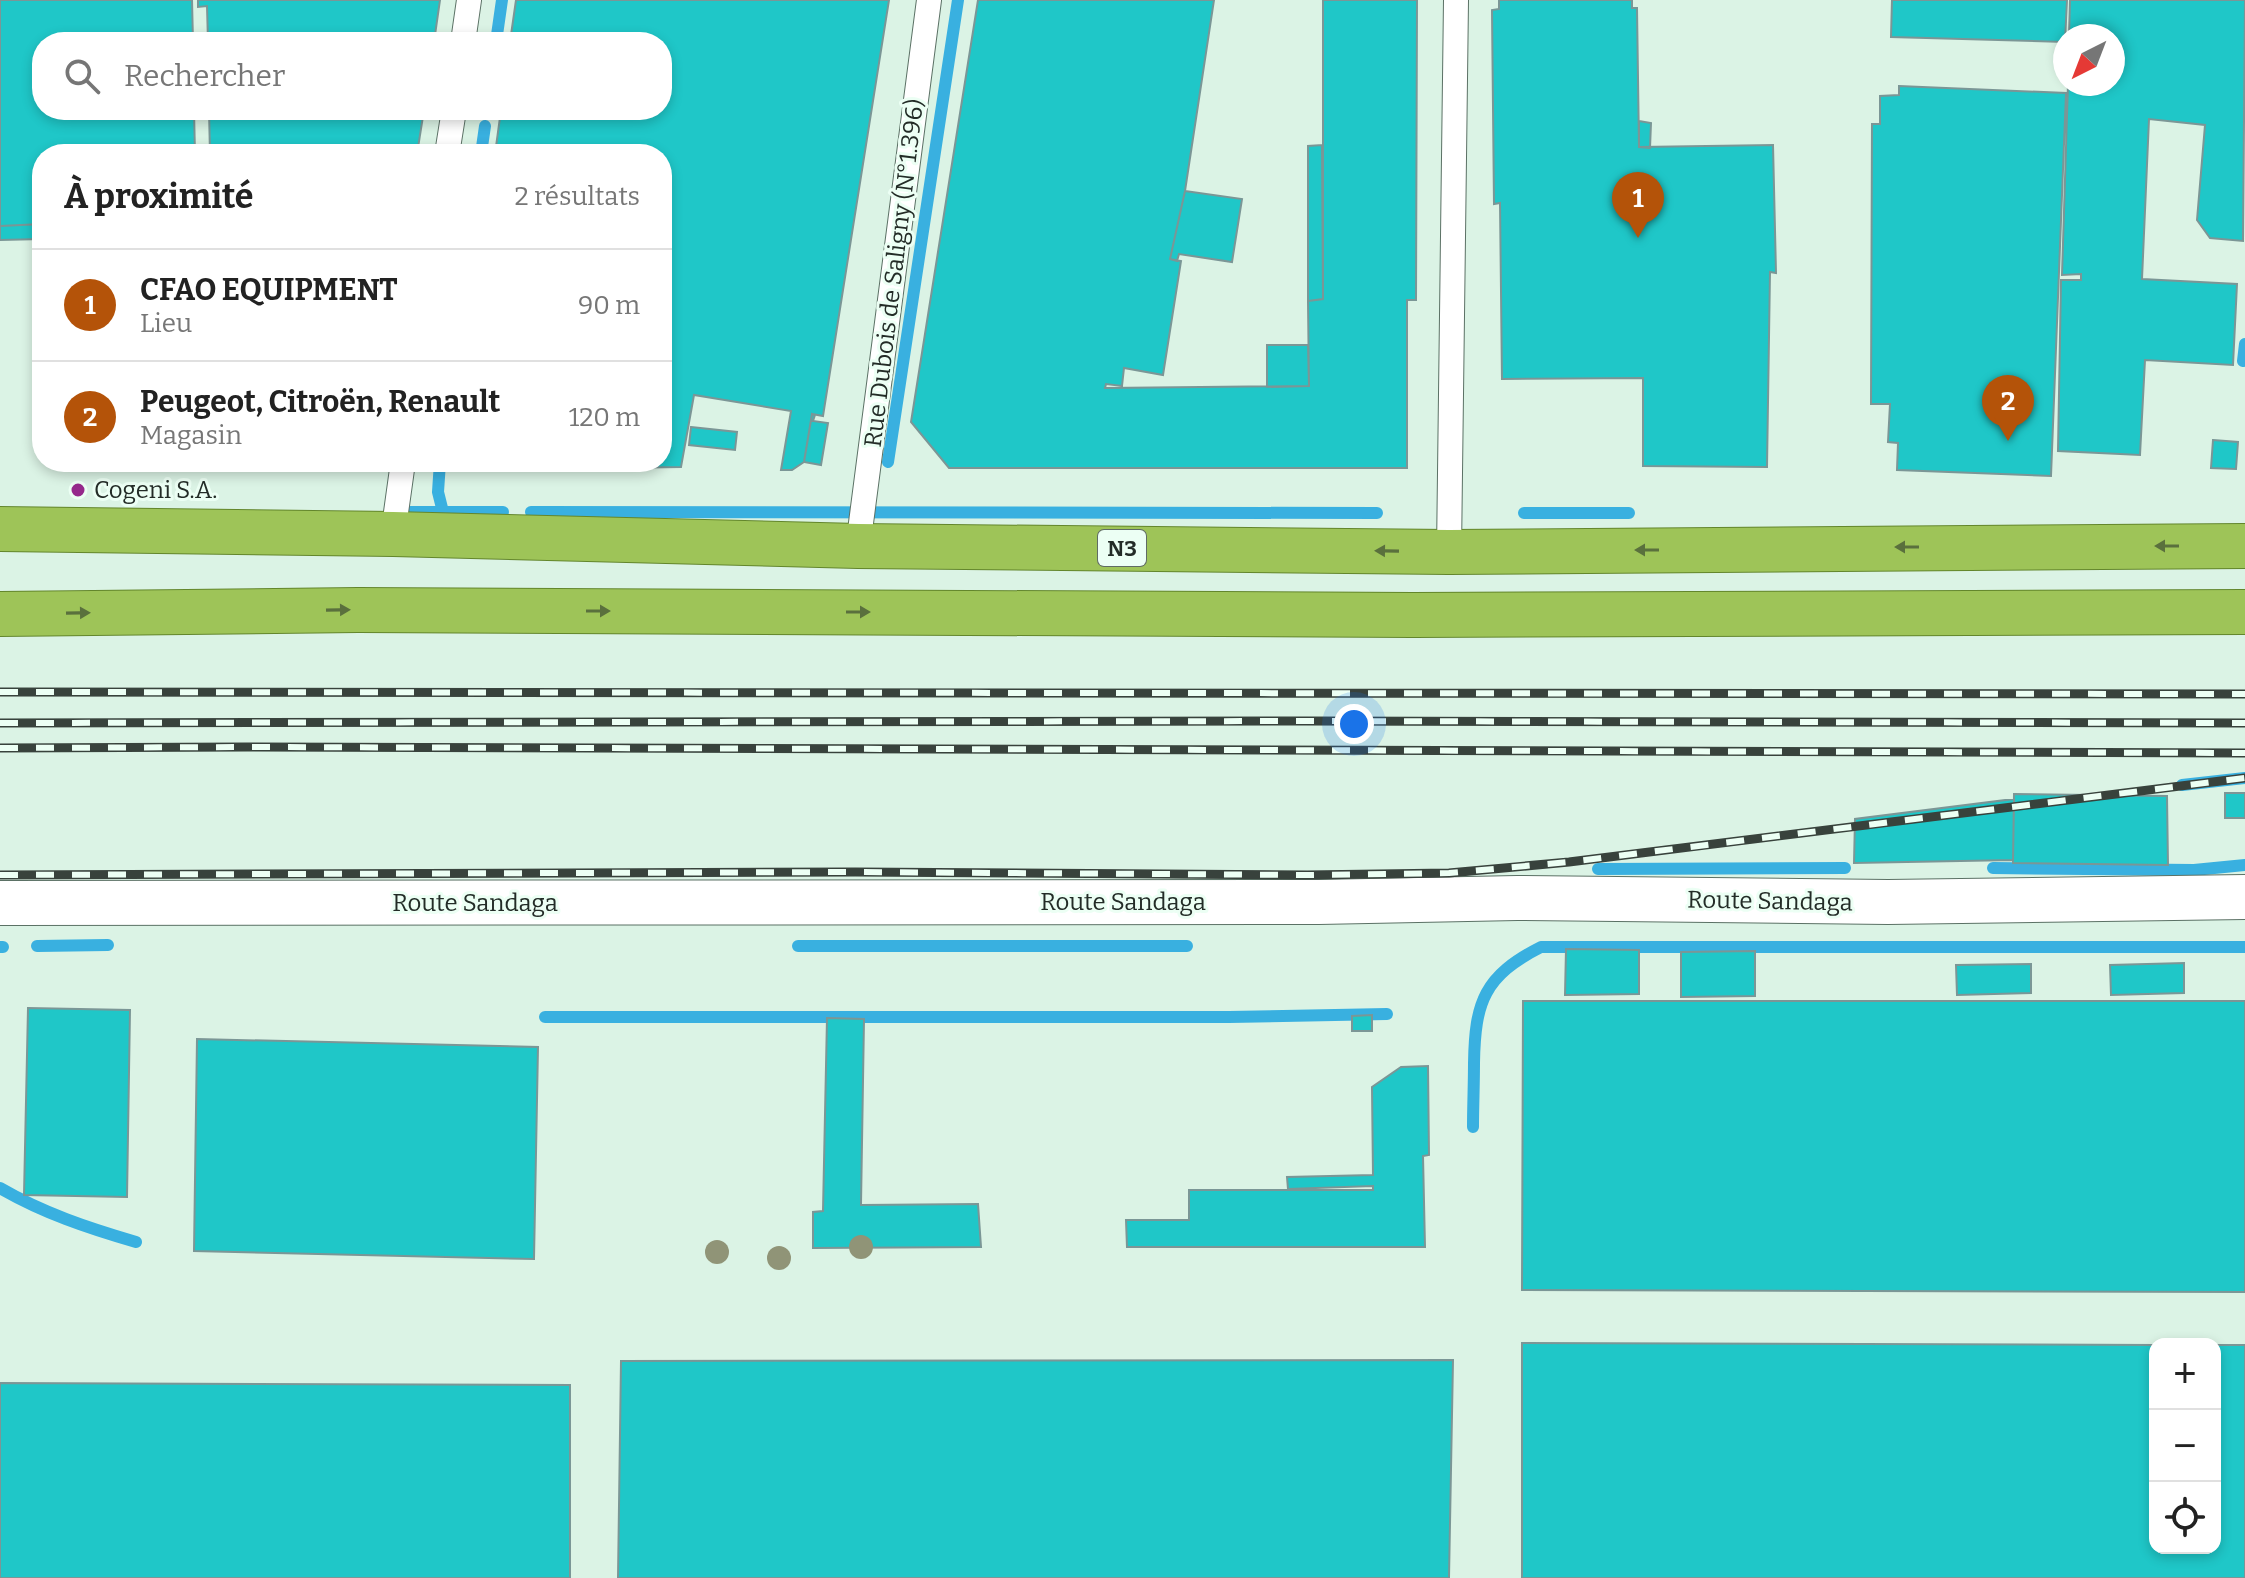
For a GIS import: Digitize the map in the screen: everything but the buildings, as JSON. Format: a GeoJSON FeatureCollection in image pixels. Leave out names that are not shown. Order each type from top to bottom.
{"type":"FeatureCollection","features":[{"type":"Feature","properties":{"kind":"highway","name":"N3"},"geometry":{"type":"LineString","coordinates":[[0,529],[393,534],[858,546],[1449,552],[2245,546]]}},
{"type":"Feature","properties":{"kind":"highway"},"geometry":{"type":"LineString","coordinates":[[0,614],[358,610],[1413,615],[2245,612]]}},
{"type":"Feature","properties":{"kind":"street","name":"Route Sandaga"},"geometry":{"type":"LineString","coordinates":[[0,903],[1319,902],[1517,898],[1888,902],[2245,897]]}},
{"type":"Feature","properties":{"kind":"lane"},"geometry":{"type":"LineString","coordinates":[[464,32],[469,0]]}},
{"type":"Feature","properties":{"kind":"lane","name":"Rue Dubois de Saligny (N°1.396)"},"geometry":{"type":"LineString","coordinates":[[858,546],[929,0]]}},
{"type":"Feature","properties":{"kind":"lane"},"geometry":{"type":"LineString","coordinates":[[1449,552],[1456,0]]}},
{"type":"Feature","properties":{"kind":"lane"},"geometry":{"type":"LineString","coordinates":[[449,144],[452,120]]}},
{"type":"Feature","properties":{"kind":"lane"},"geometry":{"type":"LineString","coordinates":[[393,534],[402,472]]}},
{"type":"Feature","properties":{"kind":"waterway"},"geometry":{"type":"LineString","coordinates":[[497,32],[502,0]]}},
{"type":"Feature","properties":{"kind":"waterway"},"geometry":{"type":"LineString","coordinates":[[888,462],[958,0]]}},
{"type":"Feature","properties":{"kind":"waterway"},"geometry":{"type":"LineString","coordinates":[[482,144],[485,126]]}},
{"type":"Feature","properties":{"kind":"waterway"},"geometry":{"type":"LineString","coordinates":[[2243,361],[2245,344]]}},
{"type":"Feature","properties":{"kind":"waterway"},"geometry":{"type":"LineString","coordinates":[[439,472],[438,492],[443,512]]}},
{"type":"Feature","properties":{"kind":"waterway"},"geometry":{"type":"LineString","coordinates":[[394,512],[503,512]]}},
{"type":"Feature","properties":{"kind":"waterway"},"geometry":{"type":"LineString","coordinates":[[531,512],[1377,513]]}},
{"type":"Feature","properties":{"kind":"waterway"},"geometry":{"type":"LineString","coordinates":[[1524,513],[1629,513]]}},
{"type":"Feature","properties":{"kind":"waterway"},"geometry":{"type":"LineString","coordinates":[[2182,785],[2245,778]]}},
{"type":"Feature","properties":{"kind":"waterway"},"geometry":{"type":"LineString","coordinates":[[1993,868],[2194,870],[2245,865]]}},
{"type":"Feature","properties":{"kind":"waterway"},"geometry":{"type":"LineString","coordinates":[[1598,869],[1845,868]]}},
{"type":"Feature","properties":{"kind":"waterway"},"geometry":{"type":"LineString","coordinates":[[37,946],[108,945]]}},
{"type":"Feature","properties":{"kind":"waterway"},"geometry":{"type":"LineString","coordinates":[[798,946],[1187,946]]}},
{"type":"Feature","properties":{"kind":"waterway"},"geometry":{"type":"LineString","coordinates":[[1473,1127],[1475,1042],[1486,993],[1507,969],[1541,947],[2245,947]]}},
{"type":"Feature","properties":{"kind":"waterway"},"geometry":{"type":"LineString","coordinates":[[545,1017],[1229,1017],[1387,1014]]}},
{"type":"Feature","properties":{"kind":"waterway"},"geometry":{"type":"LineString","coordinates":[[0,1188],[66,1219],[136,1242]]}},
{"type":"Feature","properties":{"kind":"railway"},"geometry":{"type":"LineString","coordinates":[[0,692],[2245,694]]}},
{"type":"Feature","properties":{"kind":"railway"},"geometry":{"type":"LineString","coordinates":[[0,723],[2245,723]]}},
{"type":"Feature","properties":{"kind":"railway"},"geometry":{"type":"LineString","coordinates":[[0,748],[2245,753]]}},
{"type":"Feature","properties":{"kind":"railway"},"geometry":{"type":"LineString","coordinates":[[0,875],[1449,873],[1569,862],[2245,778]]}},
{"type":"Feature","properties":{"kind":"place","name":"CFAO EQUIPMENT"},"geometry":{"type":"Point","coordinates":[1638,238]}},
{"type":"Feature","properties":{"kind":"place","name":"Peugeot, Citroën, Renault"},"geometry":{"type":"Point","coordinates":[2008,441]}},
{"type":"Feature","properties":{"kind":"place","name":"Cogeni S.A."},"geometry":{"type":"Point","coordinates":[78,490]}}]}
